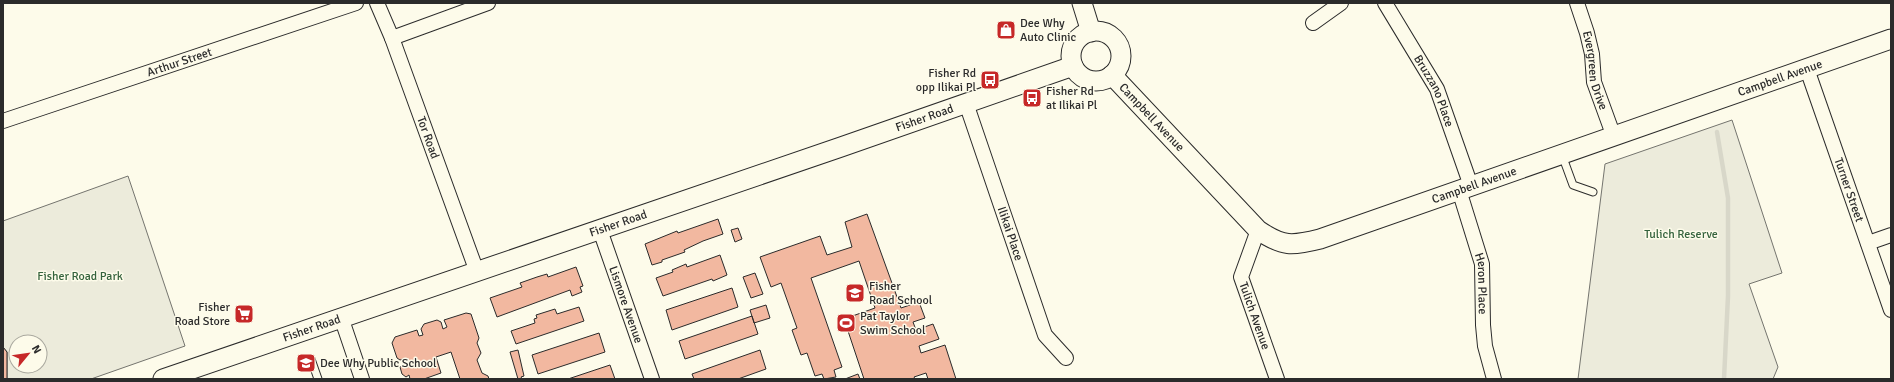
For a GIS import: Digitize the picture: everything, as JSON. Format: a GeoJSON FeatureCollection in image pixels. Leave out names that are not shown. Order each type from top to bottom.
{"type":"FeatureCollection","features":[{"type":"Feature","properties":{"kind":"main road"},"geometry":{"type":"LineString","coordinates":[[1082,3],[1091,32]]}},
{"type":"Feature","properties":{"kind":"main road"},"geometry":{"type":"LineString","coordinates":[[1099,31],[1107,33],[1114,38],[1119,45],[1120,61],[1117,69],[1106,79],[1093,81],[1081,76],[1073,66],[1071,57],[1072,48],[1082,35],[1099,31]]}},
{"type":"Feature","properties":{"kind":"main road","name":"Campbell Avenue"},"geometry":{"type":"LineString","coordinates":[[1112,75],[1258,230],[1269,238],[1287,244],[1307,242],[1614,137],[1891,39]]}},
{"type":"Feature","properties":{"kind":"main road","name":"Fisher Road"},"geometry":{"type":"LineString","coordinates":[[163,379],[341,317],[600,230],[1073,66]]}},
{"type":"Feature","properties":{"kind":"street","name":"Arthur Street"},"geometry":{"type":"LineString","coordinates":[[3,121],[356,3]]}},
{"type":"Feature","properties":{"kind":"street","name":"Tor Road"},"geometry":{"type":"LineString","coordinates":[[377,3],[392,38],[477,272]]}},
{"type":"Feature","properties":{"kind":"street"},"geometry":{"type":"LineString","coordinates":[[392,38],[488,3]]}},
{"type":"Feature","properties":{"kind":"street"},"geometry":{"type":"LineString","coordinates":[[1313,23],[1341,3]]}},
{"type":"Feature","properties":{"kind":"street","name":"Bruzzano Place"},"geometry":{"type":"LineString","coordinates":[[1385,3],[1436,89],[1465,188]]}},
{"type":"Feature","properties":{"kind":"street","name":"Evergreen Drive"},"geometry":{"type":"LineString","coordinates":[[1577,3],[1592,54],[1594,82],[1614,137]]}},
{"type":"Feature","properties":{"kind":"street","name":"Turner Street"},"geometry":{"type":"LineString","coordinates":[[1807,69],[1891,310]]}},
{"type":"Feature","properties":{"kind":"street","name":"Ilikai Place"},"geometry":{"type":"LineString","coordinates":[[966,103],[1045,335],[1066,358]]}},
{"type":"Feature","properties":{"kind":"street","name":"Heron Place"},"geometry":{"type":"LineString","coordinates":[[1465,188],[1482,264],[1483,325],[1485,346],[1494,379]]}},
{"type":"Feature","properties":{"kind":"street","name":"Lismore Avenue"},"geometry":{"type":"LineString","coordinates":[[600,230],[652,379]]}},
{"type":"Feature","properties":{"kind":"street","name":"Tulich Avenue"},"geometry":{"type":"LineString","coordinates":[[1258,230],[1241,277],[1277,379]]}},
{"type":"Feature","properties":{"kind":"street"},"geometry":{"type":"LineString","coordinates":[[1868,243],[1891,235]]}},
{"type":"Feature","properties":{"kind":"street"},"geometry":{"type":"LineString","coordinates":[[341,317],[362,379]]}},
{"type":"Feature","properties":{"kind":"lane"},"geometry":{"type":"LineString","coordinates":[[1562,155],[1573,185],[1593,192]]}},
{"type":"Feature","properties":{"kind":"lane"},"geometry":{"type":"LineString","coordinates":[[311,359],[318,379]]}},
{"type":"Feature","properties":{"kind":"green space","name":"Tulich Reserve"},"geometry":{"type":"Polygon","coordinates":[[[1732,120],[1782,273],[1749,284],[1778,367],[1773,379],[1578,379],[1605,164],[1732,120]]]}},
{"type":"Feature","properties":{"kind":"green space","name":"Fisher Road Park"},"geometry":{"type":"Polygon","coordinates":[[[128,176],[185,346],[91,379],[7,379],[7,352],[3,347],[3,221],[128,176]]]}},
{"type":"Feature","properties":{"kind":"building"},"geometry":{"type":"Polygon","coordinates":[[[867,214],[901,308],[919,302],[925,318],[913,322],[916,330],[933,324],[939,339],[919,346],[921,353],[945,345],[956,379],[928,379],[926,373],[914,377],[915,379],[864,379],[844,319],[875,308],[859,261],[811,278],[842,367],[834,370],[836,377],[824,379],[822,374],[815,376],[807,353],[801,355],[792,330],[797,328],[781,283],[771,287],[760,257],[820,236],[827,255],[852,247],[845,222],[867,214]]]}},
{"type":"Feature","properties":{"kind":"building"},"geometry":{"type":"Polygon","coordinates":[[[718,219],[723,234],[703,241],[684,250],[685,252],[652,265],[645,244],[677,231],[678,233],[718,219]]]}},
{"type":"Feature","properties":{"kind":"building"},"geometry":{"type":"Polygon","coordinates":[[[738,228],[742,239],[735,242],[731,230],[738,228]]]}},
{"type":"Feature","properties":{"kind":"building"},"geometry":{"type":"Polygon","coordinates":[[[720,255],[727,275],[713,281],[712,279],[663,296],[656,278],[673,272],[672,270],[686,264],[687,267],[720,255]]]}},
{"type":"Feature","properties":{"kind":"building"},"geometry":{"type":"Polygon","coordinates":[[[576,267],[583,286],[580,287],[582,292],[572,296],[570,290],[497,317],[490,298],[522,287],[520,283],[547,274],[548,277],[576,267]]]}},
{"type":"Feature","properties":{"kind":"building"},"geometry":{"type":"Polygon","coordinates":[[[755,273],[763,294],[751,298],[743,277],[755,273]]]}},
{"type":"Feature","properties":{"kind":"building"},"geometry":{"type":"Polygon","coordinates":[[[732,288],[738,307],[672,330],[666,310],[732,288]]]}},
{"type":"Feature","properties":{"kind":"building"},"geometry":{"type":"Polygon","coordinates":[[[766,305],[770,318],[754,323],[750,310],[766,305]]]}},
{"type":"Feature","properties":{"kind":"building"},"geometry":{"type":"Polygon","coordinates":[[[579,307],[584,321],[516,344],[511,331],[535,323],[534,319],[537,318],[536,315],[555,309],[557,314],[579,307]]]}},
{"type":"Feature","properties":{"kind":"building"},"geometry":{"type":"Polygon","coordinates":[[[466,313],[471,314],[479,338],[477,343],[481,353],[477,360],[482,373],[488,376],[489,379],[460,379],[451,352],[436,357],[441,373],[424,379],[410,379],[409,375],[406,377],[402,374],[400,367],[404,363],[403,359],[400,360],[397,358],[392,343],[395,337],[417,330],[419,336],[423,335],[421,329],[424,324],[437,320],[441,322],[443,329],[447,327],[444,320],[466,313]]]}},
{"type":"Feature","properties":{"kind":"building"},"geometry":{"type":"Polygon","coordinates":[[[752,316],[758,334],[685,359],[679,341],[752,316]]]}},
{"type":"Feature","properties":{"kind":"building"},"geometry":{"type":"Polygon","coordinates":[[[599,333],[605,352],[538,374],[532,355],[599,333]]]}},
{"type":"Feature","properties":{"kind":"building"},"geometry":{"type":"Polygon","coordinates":[[[3,347],[7,352],[7,379],[3,379],[3,347]]]}},
{"type":"Feature","properties":{"kind":"building"},"geometry":{"type":"Polygon","coordinates":[[[518,350],[524,376],[521,377],[522,379],[518,379],[510,352],[518,350]]]}},
{"type":"Feature","properties":{"kind":"building"},"geometry":{"type":"Polygon","coordinates":[[[760,350],[766,369],[738,379],[694,379],[692,374],[760,350]]]}},
{"type":"Feature","properties":{"kind":"building"},"geometry":{"type":"Polygon","coordinates":[[[610,365],[615,379],[568,379],[610,365]]]}},
{"type":"Feature","properties":{"kind":"building"},"geometry":{"type":"Polygon","coordinates":[[[858,374],[860,379],[845,379],[858,374]]]}},
{"type":"Feature","properties":{"kind":"waterway"},"geometry":{"type":"LineString","coordinates":[[1717,132],[1728,198],[1728,296],[1724,379]]}},
{"type":"Feature","properties":{"kind":"place","name":"Dee Why Auto Clinic"},"geometry":{"type":"Point","coordinates":[1006,30]}},
{"type":"Feature","properties":{"kind":"place","name":"Fisher Rd opp Ilikai Pl"},"geometry":{"type":"Point","coordinates":[990,80]}},
{"type":"Feature","properties":{"kind":"place","name":"Fisher Rd at Ilikai Pl"},"geometry":{"type":"Point","coordinates":[1032,98]}},
{"type":"Feature","properties":{"kind":"place","name":"Fisher Road School"},"geometry":{"type":"Point","coordinates":[855,293]}},
{"type":"Feature","properties":{"kind":"place","name":"Fisher Road Store"},"geometry":{"type":"Point","coordinates":[244,314]}},
{"type":"Feature","properties":{"kind":"place","name":"Pat Taylor Swim School"},"geometry":{"type":"Point","coordinates":[846,323]}},
{"type":"Feature","properties":{"kind":"place","name":"Dee Why Public School"},"geometry":{"type":"Point","coordinates":[306,363]}}]}
